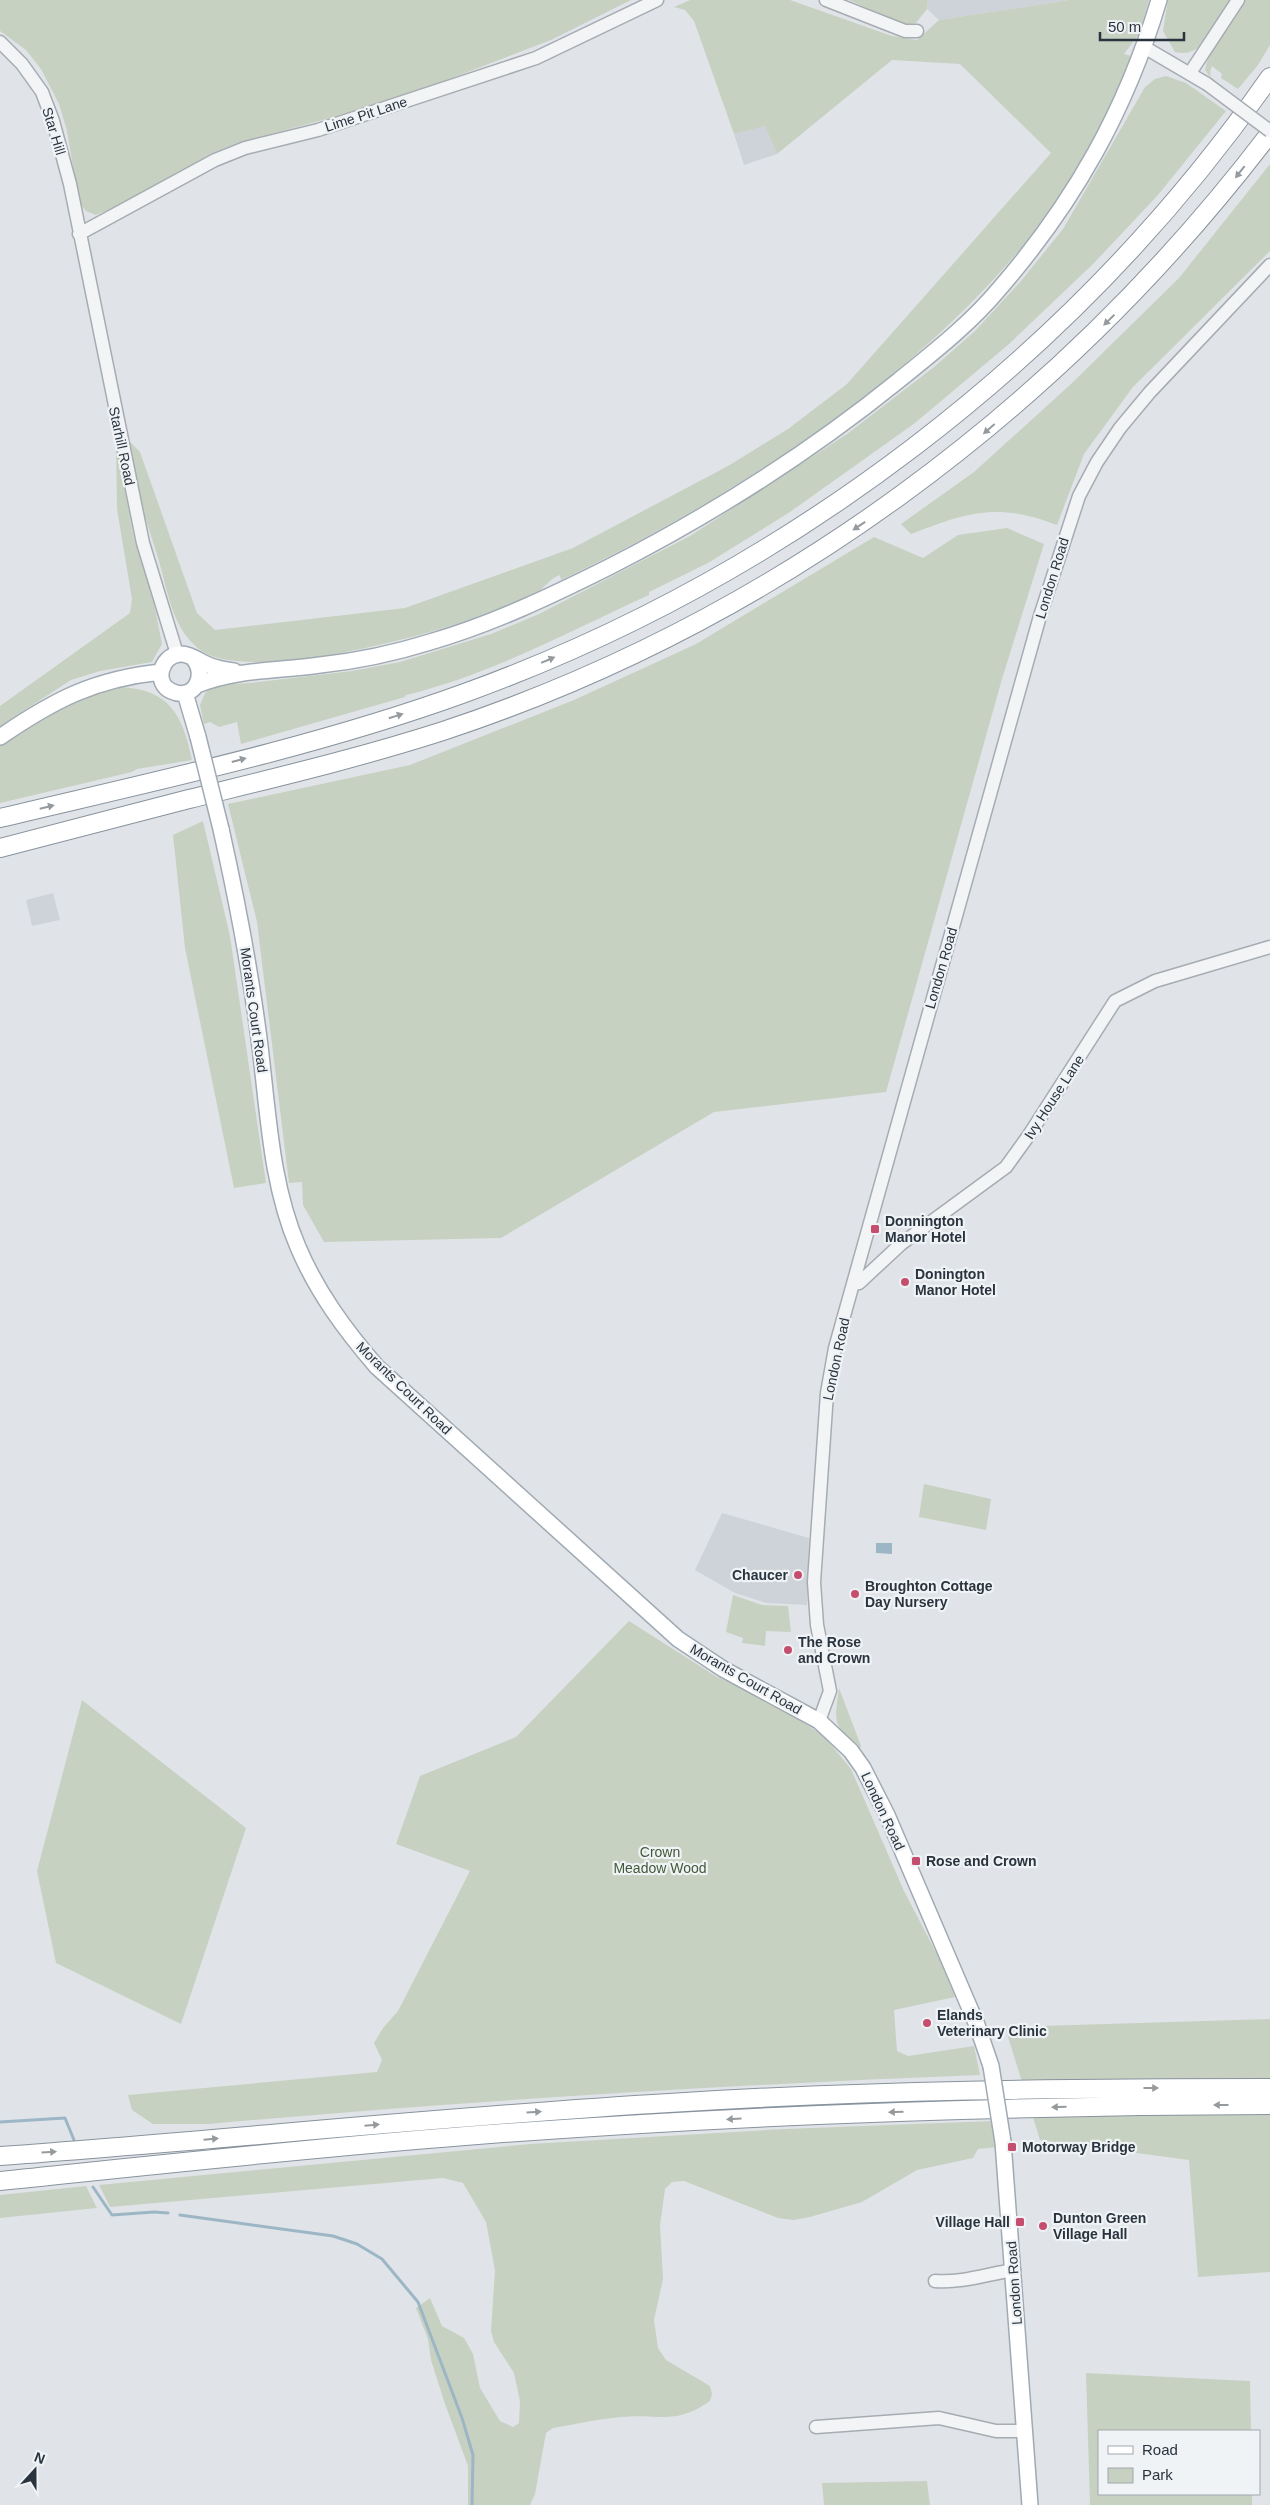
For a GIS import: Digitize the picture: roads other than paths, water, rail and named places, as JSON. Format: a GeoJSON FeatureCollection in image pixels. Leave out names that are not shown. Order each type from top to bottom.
{"type":"FeatureCollection","features":[{"type":"Feature","properties":{"kind":"highway"},"geometry":{"type":"LineString","coordinates":[[0,818],[288,748],[454,697],[575,648],[688,593],[740,563],[799,526],[890,464],[968,403],[1028,352],[1079,303],[1154,224],[1231,131],[1270,77]]}},
{"type":"Feature","properties":{"kind":"highway"},"geometry":{"type":"LineString","coordinates":[[0,848],[312,769],[445,730],[604,668],[679,632],[759,588],[836,541],[898,498],[982,435],[1029,395],[1074,354],[1159,268],[1237,177],[1270,132]]}},
{"type":"Feature","properties":{"kind":"highway"},"geometry":{"type":"LineString","coordinates":[[0,2156],[672,2102],[977,2089],[1270,2088]]}},
{"type":"Feature","properties":{"kind":"highway"},"geometry":{"type":"LineString","coordinates":[[0,2181],[285,2152],[599,2126],[983,2108],[1270,2105]]}},
{"type":"Feature","properties":{"kind":"main road"},"geometry":{"type":"LineString","coordinates":[[238,672],[191,689],[173,692],[168,689],[161,678],[161,672],[166,660],[177,654],[193,658],[211,666],[238,672],[288,669],[367,658],[428,643],[480,626],[562,591],[639,551],[702,516],[823,438],[942,346],[1004,284],[1046,232],[1079,184],[1114,119],[1144,47],[1159,0]]}},
{"type":"Feature","properties":{"kind":"main road"},"geometry":{"type":"LineString","coordinates":[[191,689],[201,674],[200,668],[193,658]]}},
{"type":"Feature","properties":{"kind":"main road"},"geometry":{"type":"LineString","coordinates":[[0,737],[40,709],[82,688],[120,678],[161,672]]}},
{"type":"Feature","properties":{"kind":"main road","name":"Morants Court Road"},"geometry":{"type":"LineString","coordinates":[[191,689],[198,737],[242,924],[278,1186],[297,1246],[330,1308],[378,1366],[678,1639],[723,1669],[819,1721]]}},
{"type":"Feature","properties":{"kind":"main road","name":"London Road"},"geometry":{"type":"LineString","coordinates":[[819,1721],[851,1751],[875,1790],[977,2025],[991,2066],[1003,2142],[1030,2505]]}},
{"type":"Feature","properties":{"kind":"street","name":"Lime Pit Lane"},"geometry":{"type":"LineString","coordinates":[[80,234],[215,160],[238,151],[318,130],[536,58],[657,0]]}},
{"type":"Feature","properties":{"kind":"street"},"geometry":{"type":"LineString","coordinates":[[826,0],[905,31],[917,31]]}},
{"type":"Feature","properties":{"kind":"street"},"geometry":{"type":"LineString","coordinates":[[1190,73],[1238,0]]}},
{"type":"Feature","properties":{"kind":"street","name":"Star Hill"},"geometry":{"type":"LineString","coordinates":[[0,42],[22,64],[42,92],[53,121],[80,234]]}},
{"type":"Feature","properties":{"kind":"street"},"geometry":{"type":"LineString","coordinates":[[1144,47],[1207,84],[1270,132]]}},
{"type":"Feature","properties":{"kind":"street","name":"Starhill Road"},"geometry":{"type":"LineString","coordinates":[[80,234],[144,543],[177,654]]}},
{"type":"Feature","properties":{"kind":"street","name":"London Road"},"geometry":{"type":"LineString","coordinates":[[819,1721],[830,1691],[816,1625],[814,1582],[827,1393],[835,1348],[1040,616],[1079,496],[1120,428],[1150,392],[1270,265]]}},
{"type":"Feature","properties":{"kind":"street","name":"Ivy House Lane"},"geometry":{"type":"LineString","coordinates":[[853,1284],[858,1283],[900,1244],[1006,1167],[1029,1135],[1115,1000],[1155,981],[1270,947]]}},
{"type":"Feature","properties":{"kind":"street"},"geometry":{"type":"LineString","coordinates":[[935,2281],[952,2282],[978,2279],[1014,2270]]}},
{"type":"Feature","properties":{"kind":"street"},"geometry":{"type":"LineString","coordinates":[[816,2427],[939,2418],[996,2431],[1025,2431]]}},
{"type":"Feature","properties":{"kind":"water"},"geometry":{"type":"Polygon","coordinates":[[[876,1543],[892,1543],[892,1554],[876,1553],[876,1543]]]}},
{"type":"Feature","properties":{"kind":"waterway"},"geometry":{"type":"LineString","coordinates":[[0,2122],[65,2118],[74,2140]]}},
{"type":"Feature","properties":{"kind":"waterway"},"geometry":{"type":"LineString","coordinates":[[93,2187],[112,2215],[168,2213]]}},
{"type":"Feature","properties":{"kind":"waterway"},"geometry":{"type":"LineString","coordinates":[[180,2215],[333,2236],[357,2244],[382,2259],[418,2302],[462,2418],[473,2455],[472,2505]]}},
{"type":"Feature","properties":{"kind":"place","name":"Donnington Manor Hotel"},"geometry":{"type":"Point","coordinates":[875,1229]}},
{"type":"Feature","properties":{"kind":"place","name":"Donington Manor Hotel"},"geometry":{"type":"Point","coordinates":[905,1282]}},
{"type":"Feature","properties":{"kind":"place","name":"Chaucer"},"geometry":{"type":"Point","coordinates":[798,1575]}},
{"type":"Feature","properties":{"kind":"place","name":"Broughton Cottage Day Nursery"},"geometry":{"type":"Point","coordinates":[855,1594]}},
{"type":"Feature","properties":{"kind":"place","name":"The Rose and Crown"},"geometry":{"type":"Point","coordinates":[788,1650]}},
{"type":"Feature","properties":{"kind":"place","name":"Rose and Crown"},"geometry":{"type":"Point","coordinates":[916,1861]}},
{"type":"Feature","properties":{"kind":"place","name":"Elands Veterinary Clinic"},"geometry":{"type":"Point","coordinates":[927,2023]}},
{"type":"Feature","properties":{"kind":"place","name":"Motorway Bridge"},"geometry":{"type":"Point","coordinates":[1012,2147]}},
{"type":"Feature","properties":{"kind":"place","name":"Village Hall"},"geometry":{"type":"Point","coordinates":[1020,2222]}},
{"type":"Feature","properties":{"kind":"place","name":"Dunton Green Village Hall"},"geometry":{"type":"Point","coordinates":[1043,2226]}},
{"type":"Feature","properties":{"kind":"park label","name":"Crown Meadow Wood"},"geometry":{"type":"Point","coordinates":[660,1860]}}]}
